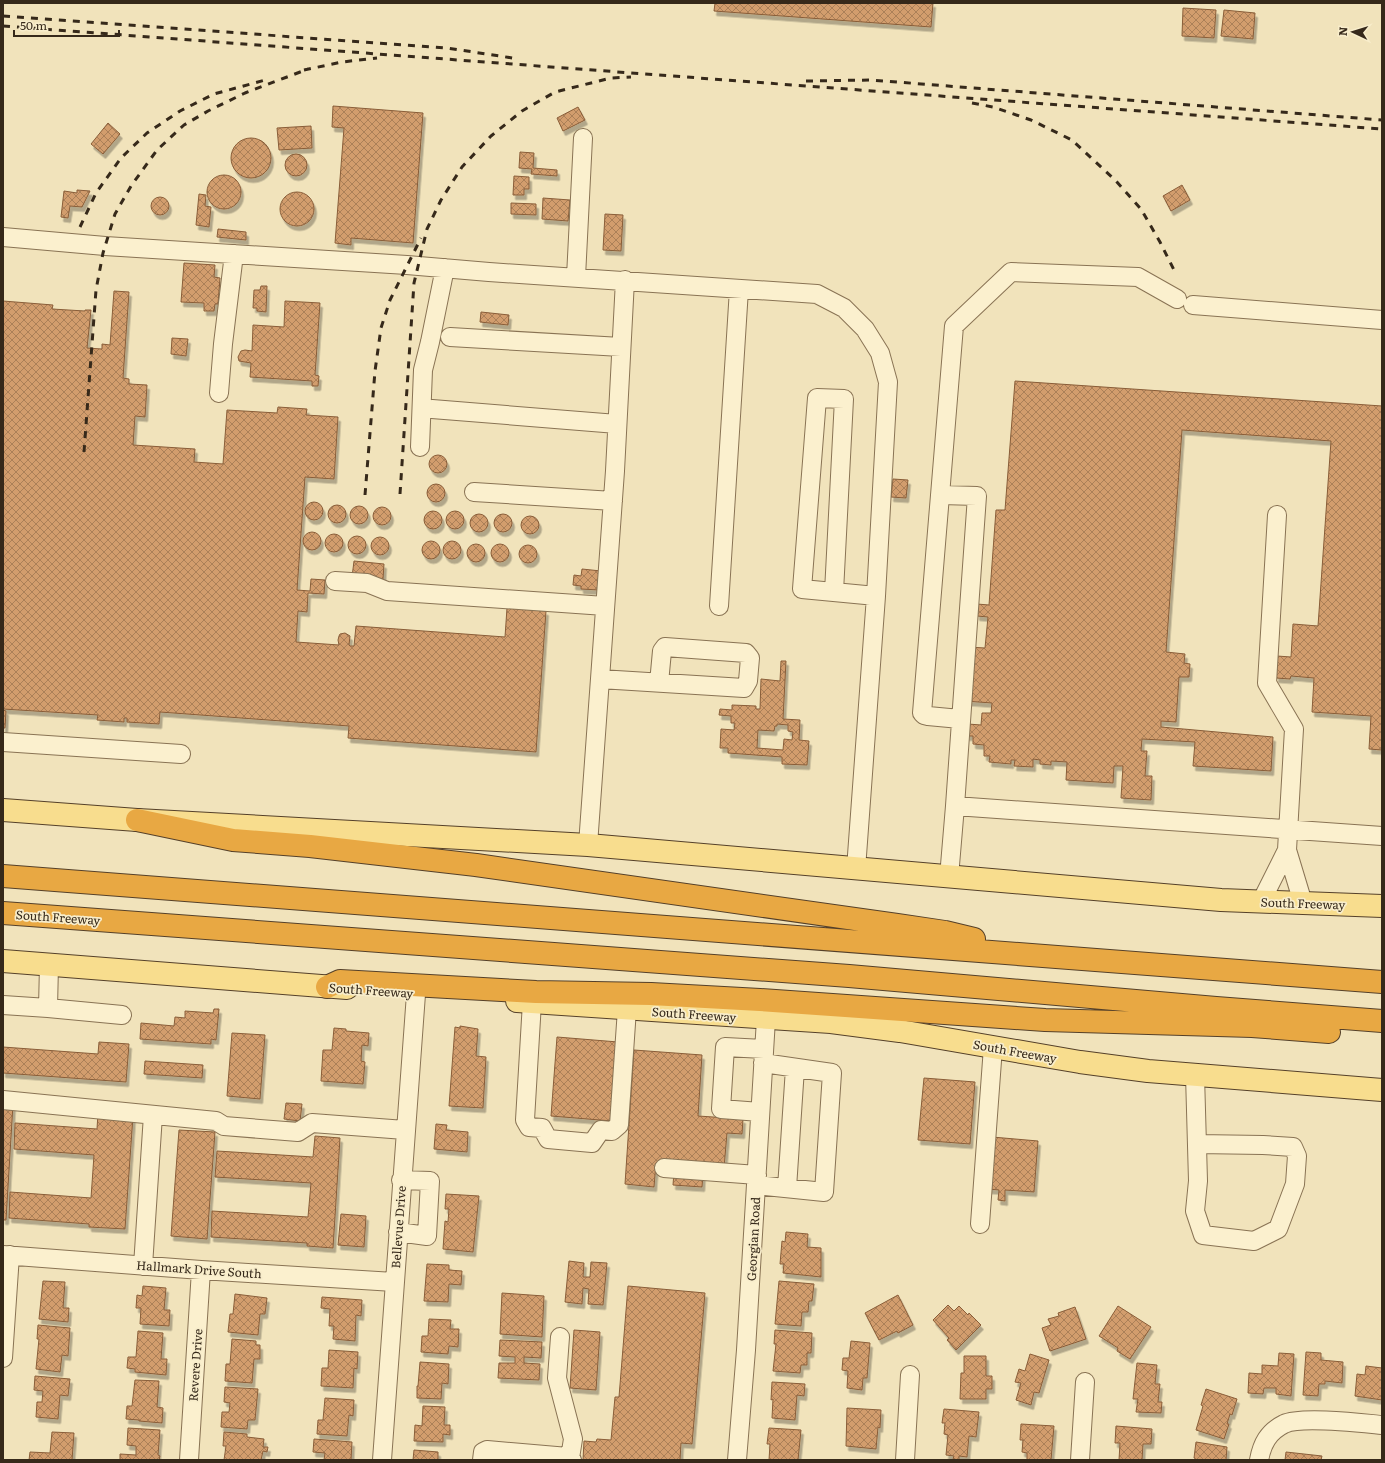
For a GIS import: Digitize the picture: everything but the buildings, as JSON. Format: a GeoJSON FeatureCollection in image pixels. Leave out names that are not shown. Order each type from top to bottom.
{"type":"FeatureCollection","features":[{"type":"Feature","properties":{"kind":"highway"},"geometry":{"type":"LineString","coordinates":[[138,820],[233,840],[318,847],[476,865],[945,932],[1044,955]]}},
{"type":"Feature","properties":{"kind":"highway"},"geometry":{"type":"LineString","coordinates":[[3,876],[1382,982]]}},
{"type":"Feature","properties":{"kind":"highway","name":"South Freeway"},"geometry":{"type":"LineString","coordinates":[[3,913],[857,976],[1209,1007],[1382,1020]]}},
{"type":"Feature","properties":{"kind":"highway"},"geometry":{"type":"LineString","coordinates":[[327,987],[340,981],[536,992],[651,994],[1045,1020],[1252,1026],[1382,1035]]}},
{"type":"Feature","properties":{"kind":"main road","name":"South Freeway"},"geometry":{"type":"LineString","coordinates":[[3,810],[138,820],[588,845],[1221,900],[1382,906]]}},
{"type":"Feature","properties":{"kind":"main road","name":"South Freeway"},"geometry":{"type":"LineString","coordinates":[[3,961],[416,994],[766,1019],[831,1022],[1080,1062],[1148,1071],[1382,1090]]}},
{"type":"Feature","properties":{"kind":"street"},"geometry":{"type":"LineString","coordinates":[[576,278],[583,138]]}},
{"type":"Feature","properties":{"kind":"street"},"geometry":{"type":"LineString","coordinates":[[3,237],[105,246],[817,294],[844,308],[865,329],[880,353],[888,382],[876,596],[856,868]]}},
{"type":"Feature","properties":{"kind":"street"},"geometry":{"type":"LineString","coordinates":[[218,393],[234,254]]}},
{"type":"Feature","properties":{"kind":"street"},"geometry":{"type":"LineString","coordinates":[[420,447],[423,370],[445,268]]}},
{"type":"Feature","properties":{"kind":"street"},"geometry":{"type":"LineString","coordinates":[[960,727],[922,713],[954,326],[1011,272],[1138,278],[1185,302],[1382,320]]}},
{"type":"Feature","properties":{"kind":"street"},"geometry":{"type":"LineString","coordinates":[[588,845],[613,501],[625,280]]}},
{"type":"Feature","properties":{"kind":"street"},"geometry":{"type":"LineString","coordinates":[[719,606],[740,289]]}},
{"type":"Feature","properties":{"kind":"street"},"geometry":{"type":"LineString","coordinates":[[450,337],[622,347]]}},
{"type":"Feature","properties":{"kind":"street"},"geometry":{"type":"LineString","coordinates":[[834,592],[844,399],[817,398],[802,589],[876,596]]}},
{"type":"Feature","properties":{"kind":"street"},"geometry":{"type":"LineString","coordinates":[[432,409],[618,424]]}},
{"type":"Feature","properties":{"kind":"street"},"geometry":{"type":"LineString","coordinates":[[474,492],[613,501]]}},
{"type":"Feature","properties":{"kind":"street"},"geometry":{"type":"LineString","coordinates":[[941,495],[977,496],[949,877]]}},
{"type":"Feature","properties":{"kind":"street"},"geometry":{"type":"LineString","coordinates":[[1277,515],[1267,683],[1294,729],[1287,850],[1303,903]]}},
{"type":"Feature","properties":{"kind":"street"},"geometry":{"type":"LineString","coordinates":[[335,581],[367,583],[387,591],[605,606]]}},
{"type":"Feature","properties":{"kind":"street"},"geometry":{"type":"LineString","coordinates":[[600,679],[659,683],[744,688],[748,681],[750,658],[746,653],[665,647],[662,651],[659,683]]}},
{"type":"Feature","properties":{"kind":"street"},"geometry":{"type":"LineString","coordinates":[[3,742],[181,754]]}},
{"type":"Feature","properties":{"kind":"street"},"geometry":{"type":"LineString","coordinates":[[955,806],[1288,828],[1382,836]]}},
{"type":"Feature","properties":{"kind":"street"},"geometry":{"type":"LineString","coordinates":[[1261,902],[1287,850]]}},
{"type":"Feature","properties":{"kind":"street"},"geometry":{"type":"LineString","coordinates":[[48,1008],[49,965]]}},
{"type":"Feature","properties":{"kind":"street","name":"Bellevue Drive"},"geometry":{"type":"LineString","coordinates":[[382,1460],[401,1180],[416,994]]}},
{"type":"Feature","properties":{"kind":"street"},"geometry":{"type":"LineString","coordinates":[[532,1002],[525,1120],[529,1127],[542,1128],[548,1139],[592,1142],[600,1130],[612,1131],[619,1125],[627,1009]]}},
{"type":"Feature","properties":{"kind":"street"},"geometry":{"type":"LineString","coordinates":[[3,1005],[122,1015]]}},
{"type":"Feature","properties":{"kind":"street","name":"Georgian Road"},"geometry":{"type":"LineString","coordinates":[[737,1460],[746,1350],[766,1019]]}},
{"type":"Feature","properties":{"kind":"street"},"geometry":{"type":"LineString","coordinates":[[664,1168],[756,1180],[787,1188],[824,1192],[832,1073],[795,1068],[763,1056],[725,1047],[721,1109],[760,1112]]}},
{"type":"Feature","properties":{"kind":"street"},"geometry":{"type":"LineString","coordinates":[[980,1224],[993,1047]]}},
{"type":"Feature","properties":{"kind":"street"},"geometry":{"type":"LineString","coordinates":[[787,1188],[795,1068]]}},
{"type":"Feature","properties":{"kind":"street"},"geometry":{"type":"LineString","coordinates":[[1195,1075],[1198,1181],[1195,1211],[1203,1235],[1254,1241],[1278,1229],[1295,1184],[1297,1156],[1292,1147],[1197,1144]]}},
{"type":"Feature","properties":{"kind":"street"},"geometry":{"type":"LineString","coordinates":[[3,1100],[216,1120],[224,1126],[298,1132],[312,1123],[405,1130]]}},
{"type":"Feature","properties":{"kind":"street"},"geometry":{"type":"LineString","coordinates":[[143,1266],[153,1115]]}},
{"type":"Feature","properties":{"kind":"street"},"geometry":{"type":"LineString","coordinates":[[398,1232],[427,1236],[430,1181],[401,1180]]}},
{"type":"Feature","properties":{"kind":"street"},"geometry":{"type":"LineString","coordinates":[[3,1358],[6,1255]]}},
{"type":"Feature","properties":{"kind":"street","name":"Hallmark Drive South"},"geometry":{"type":"LineString","coordinates":[[6,1255],[143,1266],[394,1282]]}},
{"type":"Feature","properties":{"kind":"street","name":"Revere Drive"},"geometry":{"type":"LineString","coordinates":[[189,1460],[201,1270]]}},
{"type":"Feature","properties":{"kind":"street"},"geometry":{"type":"LineString","coordinates":[[482,1460],[483,1452],[487,1450],[571,1459],[573,1439],[557,1378],[560,1337]]}},
{"type":"Feature","properties":{"kind":"street"},"geometry":{"type":"LineString","coordinates":[[905,1460],[910,1375]]}},
{"type":"Feature","properties":{"kind":"street"},"geometry":{"type":"LineString","coordinates":[[1080,1460],[1085,1382]]}},
{"type":"Feature","properties":{"kind":"street"},"geometry":{"type":"LineString","coordinates":[[1259,1460],[1261,1447],[1268,1436],[1285,1423],[1303,1421],[1382,1425]]}},
{"type":"Feature","properties":{"kind":"railway"},"geometry":{"type":"LineString","coordinates":[[3,16],[447,48],[519,59]]}},
{"type":"Feature","properties":{"kind":"railway"},"geometry":{"type":"LineString","coordinates":[[3,26],[1382,129]]}},
{"type":"Feature","properties":{"kind":"railway"},"geometry":{"type":"LineString","coordinates":[[304,70],[342,62],[377,58]]}},
{"type":"Feature","properties":{"kind":"railway"},"geometry":{"type":"LineString","coordinates":[[84,452],[96,290],[103,253],[115,214],[131,186],[157,150],[184,125],[208,111],[245,93],[308,69]]}},
{"type":"Feature","properties":{"kind":"railway"},"geometry":{"type":"LineString","coordinates":[[400,494],[414,283],[427,229],[441,200],[462,167],[491,136],[522,111],[555,92],[611,78],[631,77]]}},
{"type":"Feature","properties":{"kind":"railway"},"geometry":{"type":"LineString","coordinates":[[80,227],[96,193],[121,158],[147,133],[180,111],[214,94],[269,79]]}},
{"type":"Feature","properties":{"kind":"railway"},"geometry":{"type":"LineString","coordinates":[[806,81],[871,80],[1382,120]]}},
{"type":"Feature","properties":{"kind":"railway"},"geometry":{"type":"LineString","coordinates":[[972,103],[993,107],[1031,120],[1072,140],[1116,181],[1141,209],[1175,272]]}},
{"type":"Feature","properties":{"kind":"railway"},"geometry":{"type":"LineString","coordinates":[[365,495],[375,371],[381,328],[390,300],[421,238]]}}]}
